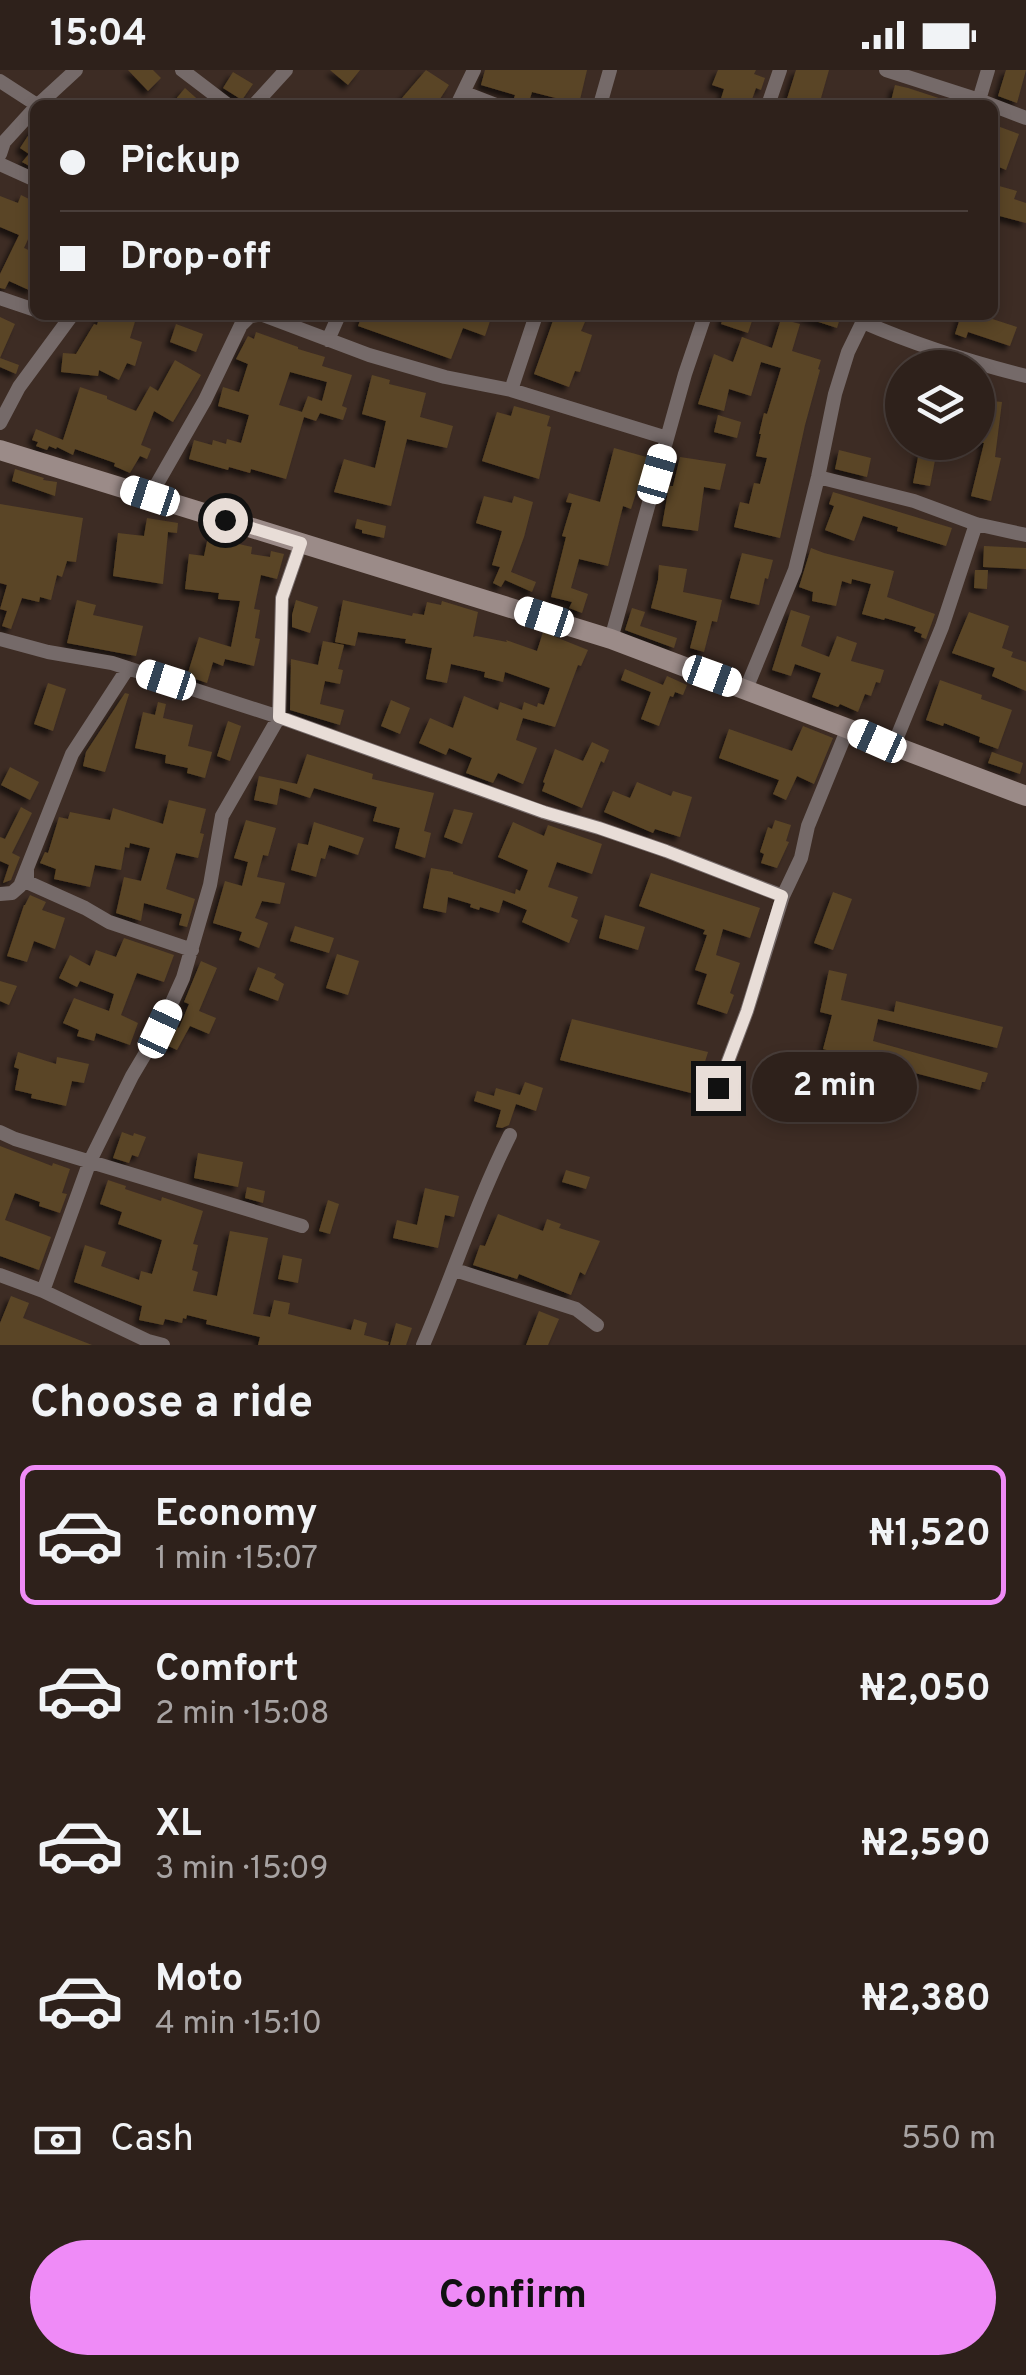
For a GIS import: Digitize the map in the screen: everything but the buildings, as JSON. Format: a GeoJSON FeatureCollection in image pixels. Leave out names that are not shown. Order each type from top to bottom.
{"type":"FeatureCollection","features":[{"type":"Feature","properties":{"kind":"street"},"geometry":{"type":"LineString","coordinates":[[44,100],[76,70]]}},
{"type":"Feature","properties":{"kind":"street"},"geometry":{"type":"LineString","coordinates":[[182,70],[221,100]]}},
{"type":"Feature","properties":{"kind":"street"},"geometry":{"type":"LineString","coordinates":[[259,100],[286,70]]}},
{"type":"Feature","properties":{"kind":"street"},"geometry":{"type":"LineString","coordinates":[[461,99],[474,70]]}},
{"type":"Feature","properties":{"kind":"street"},"geometry":{"type":"LineString","coordinates":[[601,100],[610,70]]}},
{"type":"Feature","properties":{"kind":"street"},"geometry":{"type":"LineString","coordinates":[[770,100],[780,70]]}},
{"type":"Feature","properties":{"kind":"street"},"geometry":{"type":"LineString","coordinates":[[886,70],[902,72],[979,100],[988,70]]}},
{"type":"Feature","properties":{"kind":"street"},"geometry":{"type":"LineString","coordinates":[[0,81],[30,101]]}},
{"type":"Feature","properties":{"kind":"street"},"geometry":{"type":"LineString","coordinates":[[998,107],[1026,118]]}},
{"type":"Feature","properties":{"kind":"street"},"geometry":{"type":"LineString","coordinates":[[0,154],[4,142],[30,114]]}},
{"type":"Feature","properties":{"kind":"street"},"geometry":{"type":"LineString","coordinates":[[0,164],[30,178]]}},
{"type":"Feature","properties":{"kind":"street"},"geometry":{"type":"LineString","coordinates":[[0,298],[30,308]]}},
{"type":"Feature","properties":{"kind":"street"},"geometry":{"type":"LineString","coordinates":[[0,423],[18,387],[68,320]]}},
{"type":"Feature","properties":{"kind":"street"},"geometry":{"type":"LineString","coordinates":[[150,496],[246,320]]}},
{"type":"Feature","properties":{"kind":"street"},"geometry":{"type":"LineString","coordinates":[[274,320],[445,377],[511,390],[667,438]]}},
{"type":"Feature","properties":{"kind":"street"},"geometry":{"type":"LineString","coordinates":[[328,340],[338,320]]}},
{"type":"Feature","properties":{"kind":"street"},"geometry":{"type":"LineString","coordinates":[[511,390],[534,320]]}},
{"type":"Feature","properties":{"kind":"street"},"geometry":{"type":"LineString","coordinates":[[610,639],[703,320]]}},
{"type":"Feature","properties":{"kind":"street"},"geometry":{"type":"LineString","coordinates":[[746,689],[795,570],[836,394],[848,352],[864,320]]}},
{"type":"Feature","properties":{"kind":"street"},"geometry":{"type":"LineString","coordinates":[[869,320],[914,344],[1026,376]]}},
{"type":"Feature","properties":{"kind":"street"},"geometry":{"type":"LineString","coordinates":[[0,450],[610,639],[1026,796]]}},
{"type":"Feature","properties":{"kind":"street"},"geometry":{"type":"LineString","coordinates":[[818,477],[1026,535]]}},
{"type":"Feature","properties":{"kind":"street"},"geometry":{"type":"LineString","coordinates":[[893,746],[942,626],[976,524]]}},
{"type":"Feature","properties":{"kind":"street"},"geometry":{"type":"LineString","coordinates":[[42,1290],[90,1160],[183,978],[210,885],[222,816],[279,717],[282,598],[301,543]]}},
{"type":"Feature","properties":{"kind":"street"},"geometry":{"type":"LineString","coordinates":[[0,639],[128,668],[279,717],[544,812],[649,845],[782,896]]}},
{"type":"Feature","properties":{"kind":"street"},"geometry":{"type":"LineString","coordinates":[[0,894],[18,890],[72,754],[128,668]]}},
{"type":"Feature","properties":{"kind":"street"},"geometry":{"type":"LineString","coordinates":[[718,1088],[747,1011],[782,896],[801,858],[808,826],[848,728]]}},
{"type":"Feature","properties":{"kind":"street"},"geometry":{"type":"LineString","coordinates":[[27,868],[27,882],[109,922],[192,950]]}},
{"type":"Feature","properties":{"kind":"street"},"geometry":{"type":"LineString","coordinates":[[0,1132],[302,1226]]}},
{"type":"Feature","properties":{"kind":"street"},"geometry":{"type":"LineString","coordinates":[[423,1345],[485,1187],[510,1135]]}},
{"type":"Feature","properties":{"kind":"street"},"geometry":{"type":"LineString","coordinates":[[455,1270],[576,1309],[597,1325]]}},
{"type":"Feature","properties":{"kind":"street"},"geometry":{"type":"LineString","coordinates":[[0,1275],[163,1345]]}},
{"type":"Feature","properties":{"kind":"route"},"geometry":{"type":"LineString","coordinates":[[225,520],[301,543],[282,598],[279,717],[544,812],[666,851],[782,896],[747,1011],[718,1088]]}}]}
